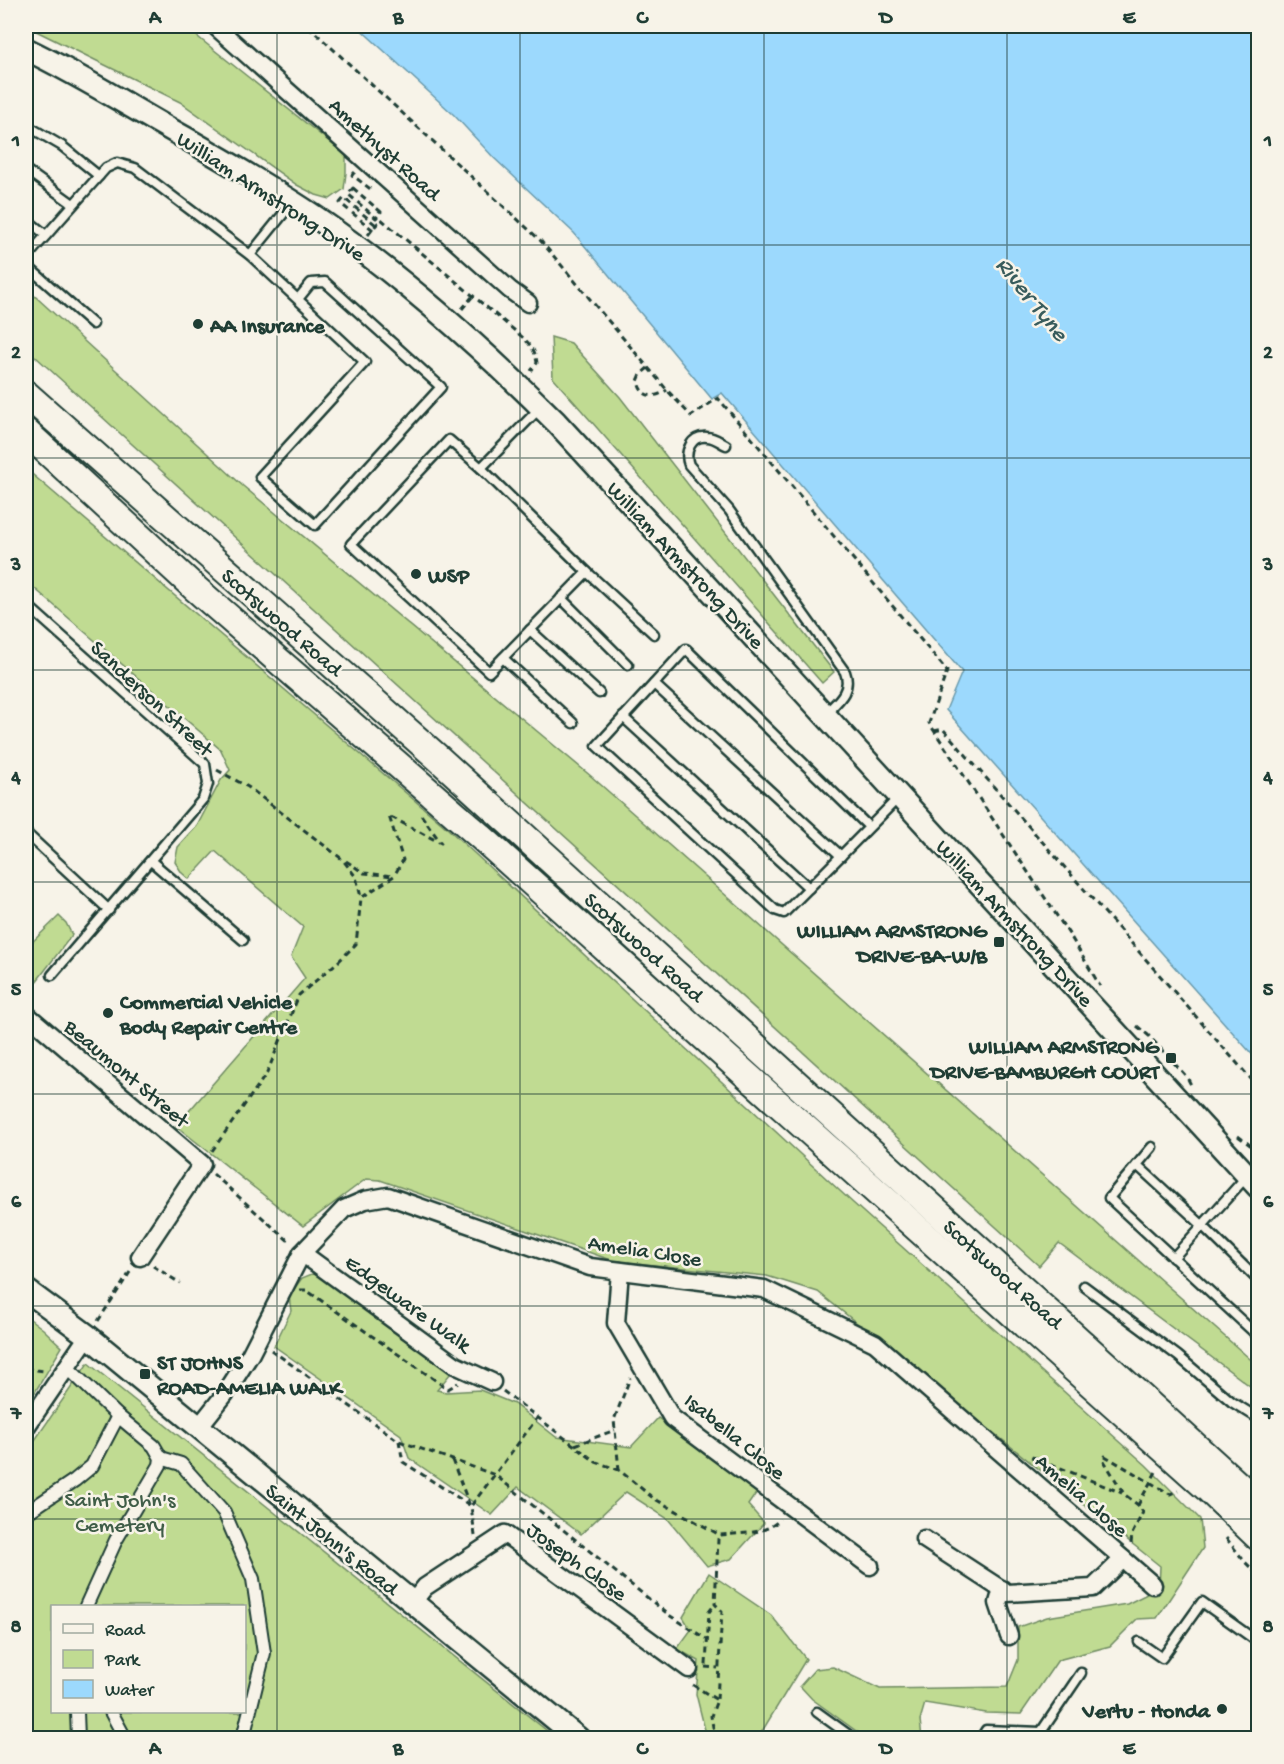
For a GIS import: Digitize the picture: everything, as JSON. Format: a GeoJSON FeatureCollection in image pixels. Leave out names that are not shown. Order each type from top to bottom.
{"type":"FeatureCollection","features":[{"type":"Feature","properties":{"kind":"main road","name":"Scotswood Road"},"geometry":{"type":"LineString","coordinates":[[26,394],[437,757],[1258,1503]]}},
{"type":"Feature","properties":{"kind":"main road","name":"Scotswood Road"},"geometry":{"type":"LineString","coordinates":[[26,432],[196,589],[481,837],[1207,1488],[1258,1537]]}},
{"type":"Feature","properties":{"kind":"street","name":"Amethyst Road"},"geometry":{"type":"LineString","coordinates":[[215,26],[510,290],[528,303]]}},
{"type":"Feature","properties":{"kind":"street","name":"William Armstrong Drive"},"geometry":{"type":"LineString","coordinates":[[26,49],[63,67],[239,169],[292,203],[358,248],[452,324],[541,407],[826,713],[899,797],[1004,908],[1253,1181]]}},
{"type":"Feature","properties":{"kind":"street","name":"Beaumont Street"},"geometry":{"type":"LineString","coordinates":[[26,1014],[202,1164]]}},
{"type":"Feature","properties":{"kind":"street"},"geometry":{"type":"LineString","coordinates":[[140,1257],[202,1164]]}},
{"type":"Feature","properties":{"kind":"street","name":"Amelia Close"},"geometry":{"type":"LineString","coordinates":[[198,1428],[225,1394],[258,1340],[302,1253],[344,1209],[365,1200],[388,1196],[590,1267],[764,1289],[875,1343],[1153,1585]]}},
{"type":"Feature","properties":{"kind":"street","name":"Edgeware Walk"},"geometry":{"type":"LineString","coordinates":[[302,1253],[455,1365],[492,1382]]}},
{"type":"Feature","properties":{"kind":"street","name":"Isabella Close"},"geometry":{"type":"LineString","coordinates":[[620,1270],[616,1323],[672,1418],[870,1566]]}},
{"type":"Feature","properties":{"kind":"street","name":"Saint John's Road"},"geometry":{"type":"LineString","coordinates":[[26,1290],[88,1336],[578,1738]]}},
{"type":"Feature","properties":{"kind":"street"},"geometry":{"type":"LineString","coordinates":[[26,1427],[88,1336]]}},
{"type":"Feature","properties":{"kind":"street"},"geometry":{"type":"LineString","coordinates":[[67,1367],[118,1416],[154,1446],[161,1458],[160,1465],[116,1540],[86,1605]]}},
{"type":"Feature","properties":{"kind":"street"},"geometry":{"type":"LineString","coordinates":[[26,1513],[92,1466],[118,1416]]}},
{"type":"Feature","properties":{"kind":"street"},"geometry":{"type":"LineString","coordinates":[[161,1458],[181,1464],[224,1512],[253,1579],[264,1653],[243,1738]]}},
{"type":"Feature","properties":{"kind":"street","name":"Joseph Close"},"geometry":{"type":"LineString","coordinates":[[412,1603],[425,1587],[505,1534],[697,1668]]}},
{"type":"Feature","properties":{"kind":"street","name":"Amelia Close"},"geometry":{"type":"LineString","coordinates":[[924,1539],[1007,1593],[1093,1588],[1126,1562]]}},
{"type":"Feature","properties":{"kind":"street"},"geometry":{"type":"LineString","coordinates":[[1002,1589],[998,1603],[1009,1636]]}},
{"type":"Feature","properties":{"kind":"street"},"geometry":{"type":"LineString","coordinates":[[77,1713],[78,1738]]}},
{"type":"Feature","properties":{"kind":"street"},"geometry":{"type":"LineString","coordinates":[[112,1713],[125,1738]]}},
{"type":"Feature","properties":{"kind":"lane"},"geometry":{"type":"LineString","coordinates":[[26,125],[62,146],[99,176]]}},
{"type":"Feature","properties":{"kind":"lane"},"geometry":{"type":"LineString","coordinates":[[26,258],[106,168],[117,163],[135,168],[250,255],[298,299],[364,362],[260,477],[315,525],[441,387],[325,282],[311,283],[298,299]]}},
{"type":"Feature","properties":{"kind":"lane"},"geometry":{"type":"LineString","coordinates":[[26,170],[73,204]]}},
{"type":"Feature","properties":{"kind":"lane"},"geometry":{"type":"LineString","coordinates":[[250,255],[292,203]]}},
{"type":"Feature","properties":{"kind":"lane"},"geometry":{"type":"LineString","coordinates":[[26,219],[46,235]]}},
{"type":"Feature","properties":{"kind":"lane"},"geometry":{"type":"LineString","coordinates":[[26,265],[93,324]]}},
{"type":"Feature","properties":{"kind":"lane"},"geometry":{"type":"LineString","coordinates":[[481,468],[541,407]]}},
{"type":"Feature","properties":{"kind":"lane"},"geometry":{"type":"LineString","coordinates":[[726,446],[706,436],[696,439],[686,452],[686,458],[689,465],[729,510],[845,672],[848,688],[826,713]]}},
{"type":"Feature","properties":{"kind":"lane"},"geometry":{"type":"LineString","coordinates":[[587,572],[489,672],[351,544],[449,440],[654,634]]}},
{"type":"Feature","properties":{"kind":"lane"},"geometry":{"type":"LineString","coordinates":[[561,598],[628,665]]}},
{"type":"Feature","properties":{"kind":"lane","name":"Sanderson Street"},"geometry":{"type":"LineString","coordinates":[[26,604],[204,764],[208,784],[203,799],[52,975]]}},
{"type":"Feature","properties":{"kind":"lane"},"geometry":{"type":"LineString","coordinates":[[530,630],[599,693]]}},
{"type":"Feature","properties":{"kind":"lane"},"geometry":{"type":"LineString","coordinates":[[869,827],[686,650],[597,746],[775,910],[784,913],[899,797]]}},
{"type":"Feature","properties":{"kind":"lane"},"geometry":{"type":"LineString","coordinates":[[503,658],[573,723]]}},
{"type":"Feature","properties":{"kind":"lane"},"geometry":{"type":"LineString","coordinates":[[654,684],[841,856]]}},
{"type":"Feature","properties":{"kind":"lane"},"geometry":{"type":"LineString","coordinates":[[623,717],[809,888]]}},
{"type":"Feature","properties":{"kind":"lane"},"geometry":{"type":"LineString","coordinates":[[26,833],[109,910]]}},
{"type":"Feature","properties":{"kind":"lane"},"geometry":{"type":"LineString","coordinates":[[150,861],[243,940]]}},
{"type":"Feature","properties":{"kind":"lane"},"geometry":{"type":"LineString","coordinates":[[1152,1147],[1109,1198],[1258,1335]]}},
{"type":"Feature","properties":{"kind":"lane"},"geometry":{"type":"LineString","coordinates":[[1137,1165],[1258,1280]]}},
{"type":"Feature","properties":{"kind":"lane"},"geometry":{"type":"LineString","coordinates":[[1173,1258],[1202,1225],[1253,1181]]}},
{"type":"Feature","properties":{"kind":"lane"},"geometry":{"type":"LineString","coordinates":[[1084,1286],[1178,1356],[1232,1402],[1258,1418]]}},
{"type":"Feature","properties":{"kind":"lane"},"geometry":{"type":"LineString","coordinates":[[1139,1642],[1162,1658],[1202,1602],[1258,1642]]}},
{"type":"Feature","properties":{"kind":"lane"},"geometry":{"type":"LineString","coordinates":[[981,1738],[986,1730],[1038,1735],[1081,1673]]}},
{"type":"Feature","properties":{"kind":"lane"},"geometry":{"type":"LineString","coordinates":[[817,1712],[853,1738]]}},
{"type":"Feature","properties":{"kind":"path"},"geometry":{"type":"LineString","coordinates":[[308,26],[540,240],[691,416],[718,398],[947,671],[929,723],[1058,917],[1095,977]]}},
{"type":"Feature","properties":{"kind":"path"},"geometry":{"type":"LineString","coordinates":[[352,175],[374,193],[368,201]]}},
{"type":"Feature","properties":{"kind":"path"},"geometry":{"type":"LineString","coordinates":[[353,188],[381,212],[376,218],[363,206],[348,194],[353,188]]}},
{"type":"Feature","properties":{"kind":"path"},"geometry":{"type":"LineString","coordinates":[[373,230],[340,203],[344,198],[376,225],[381,219],[531,345],[536,352],[537,363]]}},
{"type":"Feature","properties":{"kind":"path"},"geometry":{"type":"LineString","coordinates":[[358,211],[363,206]]}},
{"type":"Feature","properties":{"kind":"path"},"geometry":{"type":"LineString","coordinates":[[465,304],[472,297]]}},
{"type":"Feature","properties":{"kind":"path"},"geometry":{"type":"LineString","coordinates":[[648,368],[638,381],[642,392],[656,396],[667,390]]}},
{"type":"Feature","properties":{"kind":"path"},"geometry":{"type":"LineString","coordinates":[[934,731],[943,729],[1258,1087]]}},
{"type":"Feature","properties":{"kind":"path"},"geometry":{"type":"LineString","coordinates":[[204,764],[248,787],[342,859],[364,873],[394,876]]}},
{"type":"Feature","properties":{"kind":"path"},"geometry":{"type":"LineString","coordinates":[[361,898],[394,876],[403,860],[389,816],[441,843],[415,806]]}},
{"type":"Feature","properties":{"kind":"path"},"geometry":{"type":"LineString","coordinates":[[302,1253],[202,1164],[267,1073],[299,995],[356,944],[361,898],[356,877],[342,859]]}},
{"type":"Feature","properties":{"kind":"path"},"geometry":{"type":"LineString","coordinates":[[88,1336],[140,1257],[180,1283]]}},
{"type":"Feature","properties":{"kind":"path"},"geometry":{"type":"LineString","coordinates":[[283,1291],[306,1290],[448,1389],[472,1373]]}},
{"type":"Feature","properties":{"kind":"path"},"geometry":{"type":"LineString","coordinates":[[258,1340],[399,1441],[495,1475],[669,1616],[708,1640]]}},
{"type":"Feature","properties":{"kind":"path"},"geometry":{"type":"LineString","coordinates":[[619,1470],[614,1420],[638,1359]]}},
{"type":"Feature","properties":{"kind":"path"},"geometry":{"type":"LineString","coordinates":[[492,1382],[596,1462],[619,1470],[653,1498],[720,1535],[754,1532],[773,1527],[790,1507]]}},
{"type":"Feature","properties":{"kind":"path"},"geometry":{"type":"LineString","coordinates":[[471,1506],[538,1417]]}},
{"type":"Feature","properties":{"kind":"path"},"geometry":{"type":"LineString","coordinates":[[575,1445],[615,1430]]}},
{"type":"Feature","properties":{"kind":"path"},"geometry":{"type":"LineString","coordinates":[[399,1441],[403,1462],[471,1506]]}},
{"type":"Feature","properties":{"kind":"path"},"geometry":{"type":"LineString","coordinates":[[1004,1455],[1036,1458],[1124,1494],[1138,1505],[1143,1512],[1132,1534],[1126,1562]]}},
{"type":"Feature","properties":{"kind":"path"},"geometry":{"type":"LineString","coordinates":[[1124,1494],[1103,1460],[1105,1456],[1170,1494],[1180,1490]]}},
{"type":"Feature","properties":{"kind":"path"},"geometry":{"type":"LineString","coordinates":[[452,1460],[471,1506],[477,1553]]}},
{"type":"Feature","properties":{"kind":"path"},"geometry":{"type":"LineString","coordinates":[[1138,1505],[1157,1470]]}},
{"type":"Feature","properties":{"kind":"path"},"geometry":{"type":"LineString","coordinates":[[1224,1534],[1258,1575]]}},
{"type":"Feature","properties":{"kind":"path"},"geometry":{"type":"LineString","coordinates":[[717,1700],[690,1683],[708,1640],[710,1612],[715,1604],[720,1535]]}},
{"type":"Feature","properties":{"kind":"path"},"geometry":{"type":"LineString","coordinates":[[715,1604],[722,1611],[717,1700],[711,1716],[713,1727],[719,1738]]}},
{"type":"Feature","properties":{"kind":"green space"},"geometry":{"type":"Polygon","coordinates":[[[26,26],[184,26],[346,155],[344,189],[330,199],[316,195],[297,185],[180,102],[26,26]]]}},
{"type":"Feature","properties":{"kind":"green space"},"geometry":{"type":"Polygon","coordinates":[[[26,288],[243,486],[592,777],[1258,1366],[1258,1392],[1059,1243],[1039,1266],[26,348],[26,288]]]}},
{"type":"Feature","properties":{"kind":"green space"},"geometry":{"type":"Polygon","coordinates":[[[551,337],[571,343],[620,397],[834,672],[822,683],[553,378],[551,337]]]}},
{"type":"Feature","properties":{"kind":"green space"},"geometry":{"type":"Polygon","coordinates":[[[26,469],[447,828],[853,1203],[1146,1465],[1200,1519],[1203,1548],[1157,1618],[1137,1619],[1110,1646],[1058,1660],[1021,1714],[986,1713],[925,1703],[920,1720],[922,1738],[866,1738],[812,1699],[800,1686],[815,1669],[833,1667],[880,1689],[1007,1687],[1018,1660],[1018,1627],[1047,1617],[1127,1604],[1159,1588],[1160,1566],[818,1292],[767,1276],[614,1261],[380,1180],[366,1179],[303,1226],[176,1126],[305,978],[291,957],[303,927],[215,851],[189,879],[175,862],[178,847],[197,826],[221,780],[230,770],[221,750],[26,581],[26,469]]]}},
{"type":"Feature","properties":{"kind":"green space"},"geometry":{"type":"Polygon","coordinates":[[[59,916],[66,923],[72,935],[26,995],[26,948],[59,916]]]}},
{"type":"Feature","properties":{"kind":"green space"},"geometry":{"type":"Polygon","coordinates":[[[312,1274],[322,1275],[451,1373],[437,1390],[446,1392],[480,1390],[514,1404],[556,1437],[631,1447],[658,1418],[757,1492],[748,1505],[764,1523],[731,1559],[707,1566],[668,1519],[626,1492],[581,1534],[518,1487],[492,1515],[409,1458],[401,1435],[274,1346],[291,1311],[289,1296],[302,1278],[312,1274]]]}},
{"type":"Feature","properties":{"kind":"green space"},"geometry":{"type":"Polygon","coordinates":[[[26,1316],[62,1347],[26,1407],[26,1316]]]}},
{"type":"Feature","properties":{"kind":"green space","name":"Saint John's Cemetery"},"geometry":{"type":"Polygon","coordinates":[[[88,1363],[556,1738],[26,1738],[26,1453],[88,1363]]]}},
{"type":"Feature","properties":{"kind":"green space"},"geometry":{"type":"Polygon","coordinates":[[[709,1573],[771,1615],[806,1659],[758,1738],[707,1738],[696,1694],[699,1661],[677,1649],[691,1630],[683,1617],[709,1573]]]}},
{"type":"Feature","properties":{"kind":"water","name":"River Tyne"},"geometry":{"type":"Polygon","coordinates":[[[357,26],[1258,26],[1258,1061],[946,710],[962,672],[722,393],[712,399],[574,233],[494,158],[454,115],[357,26]]]}},
{"type":"Feature","properties":{"kind":"place","name":"AA Insurance"},"geometry":{"type":"Point","coordinates":[198,324]}},
{"type":"Feature","properties":{"kind":"place","name":"WSP"},"geometry":{"type":"Point","coordinates":[416,574]}},
{"type":"Feature","properties":{"kind":"place","name":"WILLIAM ARMSTRONG DRIVE-BA-W/B"},"geometry":{"type":"Point","coordinates":[999,942]}},
{"type":"Feature","properties":{"kind":"place","name":"Commercial Vehicle Body Repair Centre"},"geometry":{"type":"Point","coordinates":[108,1013]}},
{"type":"Feature","properties":{"kind":"place","name":"WILLIAM ARMSTRONG DRIVE-BAMBURGH COURT"},"geometry":{"type":"Point","coordinates":[1171,1058]}},
{"type":"Feature","properties":{"kind":"place","name":"ST JOHNS ROAD-AMELIA WALK"},"geometry":{"type":"Point","coordinates":[145,1374]}},
{"type":"Feature","properties":{"kind":"place","name":"Vertu - Honda"},"geometry":{"type":"Point","coordinates":[1222,1709]}}]}
